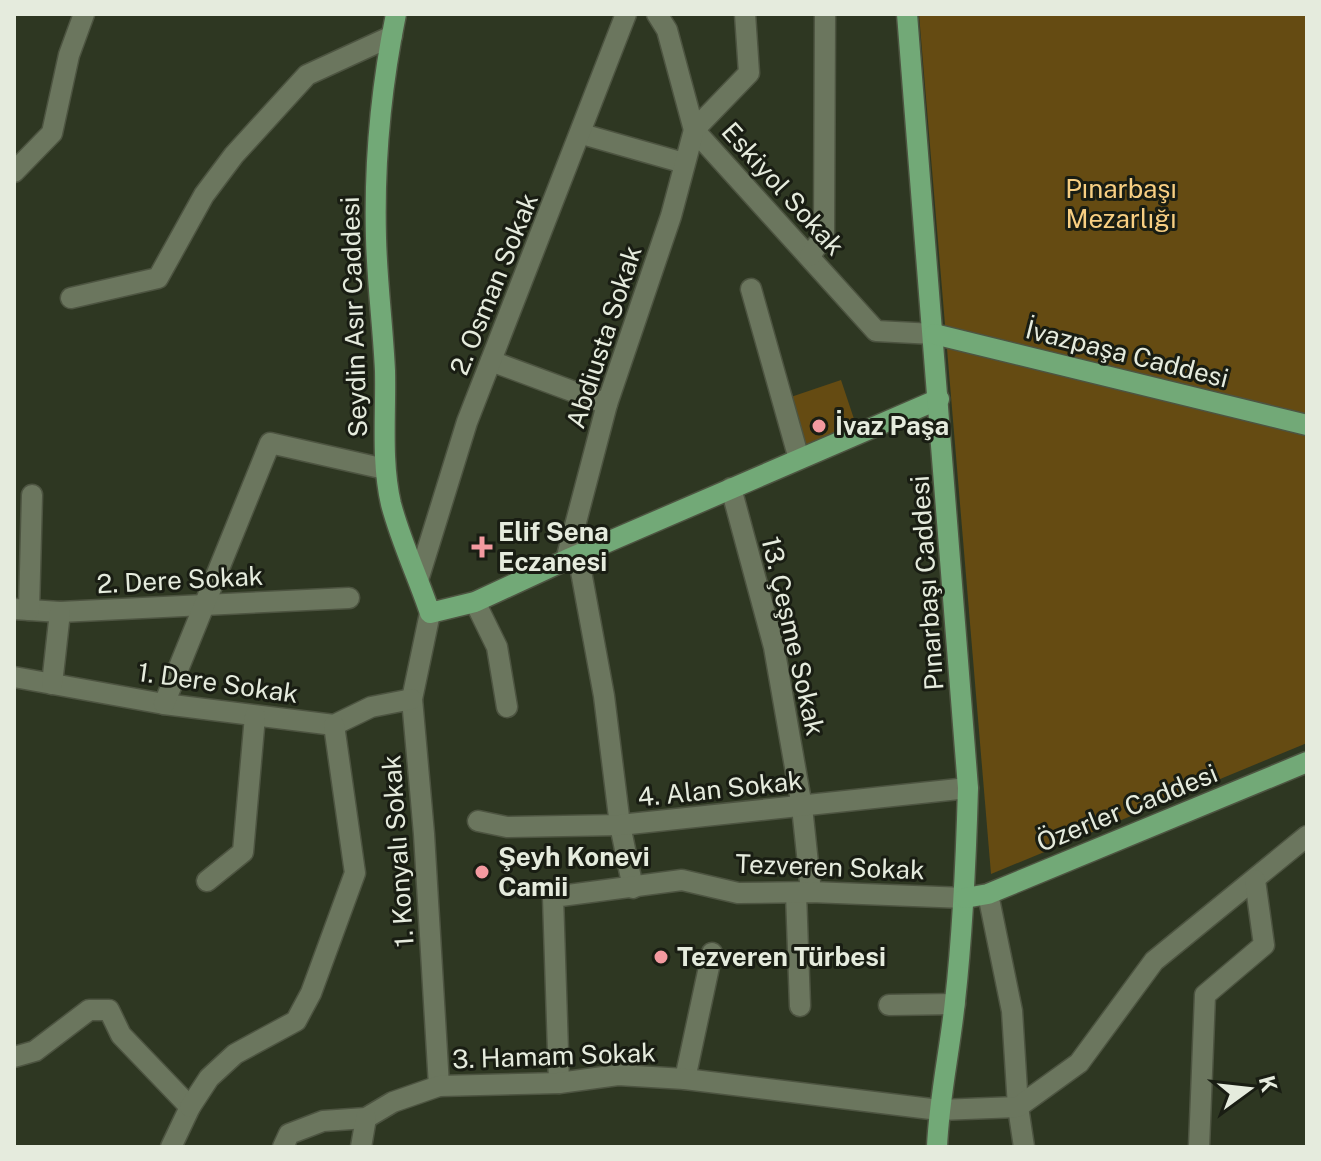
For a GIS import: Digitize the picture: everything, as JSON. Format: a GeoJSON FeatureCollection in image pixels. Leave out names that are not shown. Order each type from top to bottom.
{"type":"FeatureCollection","features":[{"type":"Feature","properties":{"kind":"main road","name":"Seydin Asır Caddesi"},"geometry":{"type":"LineString","coordinates":[[396,14],[385,66],[376,177],[376,239],[385,370],[385,469],[398,525],[430,613]]}},
{"type":"Feature","properties":{"kind":"main road","name":"Pınarbaşı Caddesi"},"geometry":{"type":"LineString","coordinates":[[907,14],[968,788],[965,898],[937,1147]]}},
{"type":"Feature","properties":{"kind":"main road","name":"İvazpaşa Caddesi"},"geometry":{"type":"LineString","coordinates":[[934,334],[1307,425]]}},
{"type":"Feature","properties":{"kind":"main road"},"geometry":{"type":"LineString","coordinates":[[430,613],[475,602],[939,399]]}},
{"type":"Feature","properties":{"kind":"main road","name":"Özerler Caddesi"},"geometry":{"type":"LineString","coordinates":[[965,898],[988,894],[1307,762]]}},
{"type":"Feature","properties":{"kind":"street"},"geometry":{"type":"LineString","coordinates":[[14,172],[52,133],[69,55],[84,14]]}},
{"type":"Feature","properties":{"kind":"street","name":"2. Osman Sokak"},"geometry":{"type":"LineString","coordinates":[[419,577],[467,422],[582,134],[626,14]]}},
{"type":"Feature","properties":{"kind":"street","name":"Eskiyol Sokak"},"geometry":{"type":"LineString","coordinates":[[657,14],[667,30],[694,130],[876,331],[934,334]]}},
{"type":"Feature","properties":{"kind":"street"},"geometry":{"type":"LineString","coordinates":[[694,130],[749,73],[745,14]]}},
{"type":"Feature","properties":{"kind":"street"},"geometry":{"type":"LineString","coordinates":[[810,256],[824,235],[825,14]]}},
{"type":"Feature","properties":{"kind":"street"},"geometry":{"type":"LineString","coordinates":[[71,298],[158,278],[204,195],[234,155],[307,75],[392,36]]}},
{"type":"Feature","properties":{"kind":"street","name":"Abdiusta Sokak"},"geometry":{"type":"LineString","coordinates":[[572,557],[607,404],[671,216],[694,130]]}},
{"type":"Feature","properties":{"kind":"street"},"geometry":{"type":"LineString","coordinates":[[582,134],[684,163]]}},
{"type":"Feature","properties":{"kind":"street"},"geometry":{"type":"LineString","coordinates":[[751,289],[799,459]]}},
{"type":"Feature","properties":{"kind":"street"},"geometry":{"type":"LineString","coordinates":[[491,361],[607,404]]}},
{"type":"Feature","properties":{"kind":"street"},"geometry":{"type":"LineString","coordinates":[[164,704],[270,443],[385,469]]}},
{"type":"Feature","properties":{"kind":"street","name":"13. Çeşme Sokak"},"geometry":{"type":"LineString","coordinates":[[731,488],[774,647],[802,807],[800,1006]]}},
{"type":"Feature","properties":{"kind":"street"},"geometry":{"type":"LineString","coordinates":[[21,609],[32,495]]}},
{"type":"Feature","properties":{"kind":"street"},"geometry":{"type":"LineString","coordinates":[[572,557],[604,696],[620,825],[633,888]]}},
{"type":"Feature","properties":{"kind":"street","name":"2. Dere Sokak"},"geometry":{"type":"LineString","coordinates":[[21,609],[60,612],[349,598]]}},
{"type":"Feature","properties":{"kind":"street"},"geometry":{"type":"LineString","coordinates":[[475,602],[497,647],[507,707]]}},
{"type":"Feature","properties":{"kind":"street"},"geometry":{"type":"LineString","coordinates":[[52,684],[60,612]]}},
{"type":"Feature","properties":{"kind":"street","name":"1. Konyalı Sokak"},"geometry":{"type":"LineString","coordinates":[[430,613],[412,699],[424,834],[439,1086]]}},
{"type":"Feature","properties":{"kind":"street","name":"1. Dere Sokak"},"geometry":{"type":"LineString","coordinates":[[14,677],[164,704],[334,725]]}},
{"type":"Feature","properties":{"kind":"street"},"geometry":{"type":"LineString","coordinates":[[171,1147],[190,1107],[209,1078],[235,1054],[296,1021],[311,993],[355,873],[334,725],[371,707],[412,699]]}},
{"type":"Feature","properties":{"kind":"street"},"geometry":{"type":"LineString","coordinates":[[207,881],[243,852],[255,716]]}},
{"type":"Feature","properties":{"kind":"street","name":"4. Alan Sokak"},"geometry":{"type":"LineString","coordinates":[[478,821],[507,827],[620,825],[968,788]]}},
{"type":"Feature","properties":{"kind":"street"},"geometry":{"type":"LineString","coordinates":[[1018,1107],[1079,1063],[1154,961],[1307,836]]}},
{"type":"Feature","properties":{"kind":"street","name":"Tezveren Sokak"},"geometry":{"type":"LineString","coordinates":[[559,1083],[553,897],[682,880],[738,893],[803,892],[965,898]]}},
{"type":"Feature","properties":{"kind":"street"},"geometry":{"type":"LineString","coordinates":[[1199,1147],[1205,995],[1264,945],[1255,880]]}},
{"type":"Feature","properties":{"kind":"street"},"geometry":{"type":"LineString","coordinates":[[988,894],[1012,1011],[1018,1107],[1024,1147]]}},
{"type":"Feature","properties":{"kind":"street"},"geometry":{"type":"LineString","coordinates":[[685,1079],[712,953]]}},
{"type":"Feature","properties":{"kind":"street"},"geometry":{"type":"LineString","coordinates":[[889,1005],[955,1004]]}},
{"type":"Feature","properties":{"kind":"street"},"geometry":{"type":"LineString","coordinates":[[14,1057],[35,1051],[89,1010],[109,1010],[121,1035],[190,1107]]}},
{"type":"Feature","properties":{"kind":"street","name":"3. Hamam Sokak"},"geometry":{"type":"LineString","coordinates":[[283,1147],[289,1134],[323,1121],[366,1118],[393,1102],[439,1086],[559,1083],[618,1075],[685,1079],[939,1110],[1018,1107]]}},
{"type":"Feature","properties":{"kind":"street"},"geometry":{"type":"LineString","coordinates":[[361,1147],[366,1118]]}},
{"type":"Feature","properties":{"kind":"green space","name":"Pınarbaşı Mezarlığı"},"geometry":{"type":"Polygon","coordinates":[[[919,14],[1307,14],[1307,743],[991,874],[919,14]]]}},
{"type":"Feature","properties":{"kind":"green space"},"geometry":{"type":"Polygon","coordinates":[[[841,380],[859,434],[799,459],[782,400],[841,380]]]}},
{"type":"Feature","properties":{"kind":"place","name":"İvaz Paşa"},"geometry":{"type":"Point","coordinates":[819,426]}},
{"type":"Feature","properties":{"kind":"place","name":"Elif Sena Eczanesi"},"geometry":{"type":"Point","coordinates":[482,547]}},
{"type":"Feature","properties":{"kind":"place","name":"Şeyh Konevi Camii"},"geometry":{"type":"Point","coordinates":[482,872]}},
{"type":"Feature","properties":{"kind":"place","name":"Tezveren Türbesi"},"geometry":{"type":"Point","coordinates":[661,957]}}]}
